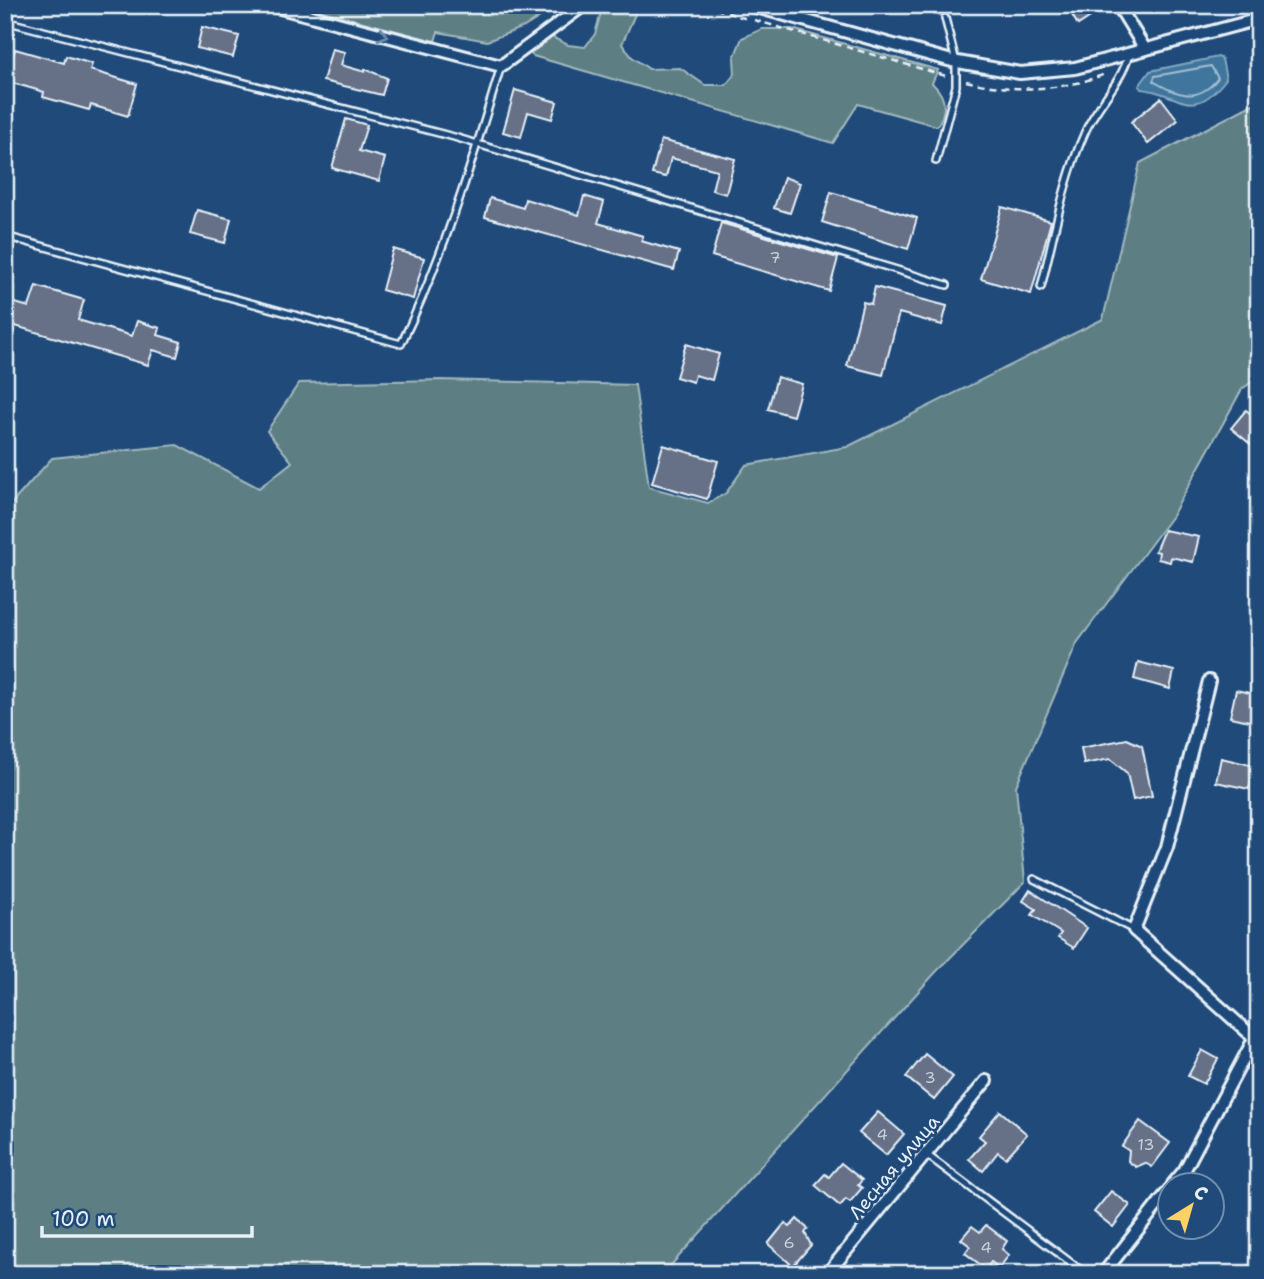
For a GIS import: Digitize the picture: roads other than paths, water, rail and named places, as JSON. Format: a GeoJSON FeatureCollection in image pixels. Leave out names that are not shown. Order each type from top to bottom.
{"type":"FeatureCollection","features":[{"type":"Feature","properties":{"kind":"street"},"geometry":{"type":"LineString","coordinates":[[269,5],[500,66],[584,5]]}},
{"type":"Feature","properties":{"kind":"street"},"geometry":{"type":"LineString","coordinates":[[749,5],[956,62],[1020,74],[1075,68],[1259,19]]}},
{"type":"Feature","properties":{"kind":"street"},"geometry":{"type":"LineString","coordinates":[[1118,5],[1145,49]]}},
{"type":"Feature","properties":{"kind":"street"},"geometry":{"type":"LineString","coordinates":[[1185,1170],[1256,1041],[1134,930],[1167,847],[1209,681]]}},
{"type":"Feature","properties":{"kind":"street","name":"Лесная улица"},"geometry":{"type":"LineString","coordinates":[[827,1274],[986,1081]]}},
{"type":"Feature","properties":{"kind":"street"},"geometry":{"type":"LineString","coordinates":[[1102,1274],[1156,1206]]}},
{"type":"Feature","properties":{"kind":"lane"},"geometry":{"type":"LineString","coordinates":[[936,161],[956,86],[956,62],[945,18]]}},
{"type":"Feature","properties":{"kind":"lane"},"geometry":{"type":"LineString","coordinates":[[5,21],[478,144],[947,285]]}},
{"type":"Feature","properties":{"kind":"lane"},"geometry":{"type":"LineString","coordinates":[[1041,287],[1072,166],[1085,130],[1124,71],[1129,53]]}},
{"type":"Feature","properties":{"kind":"lane"},"geometry":{"type":"LineString","coordinates":[[5,236],[401,344],[422,303],[478,144],[500,66]]}},
{"type":"Feature","properties":{"kind":"lane"},"geometry":{"type":"LineString","coordinates":[[1034,879],[1134,930]]}},
{"type":"Feature","properties":{"kind":"lane"},"geometry":{"type":"LineString","coordinates":[[928,1154],[1086,1274]]}},
{"type":"Feature","properties":{"kind":"water"},"geometry":{"type":"Polygon","coordinates":[[[1218,57],[1222,59],[1226,79],[1203,100],[1185,102],[1141,89],[1139,86],[1150,71],[1218,57]]]}}]}
